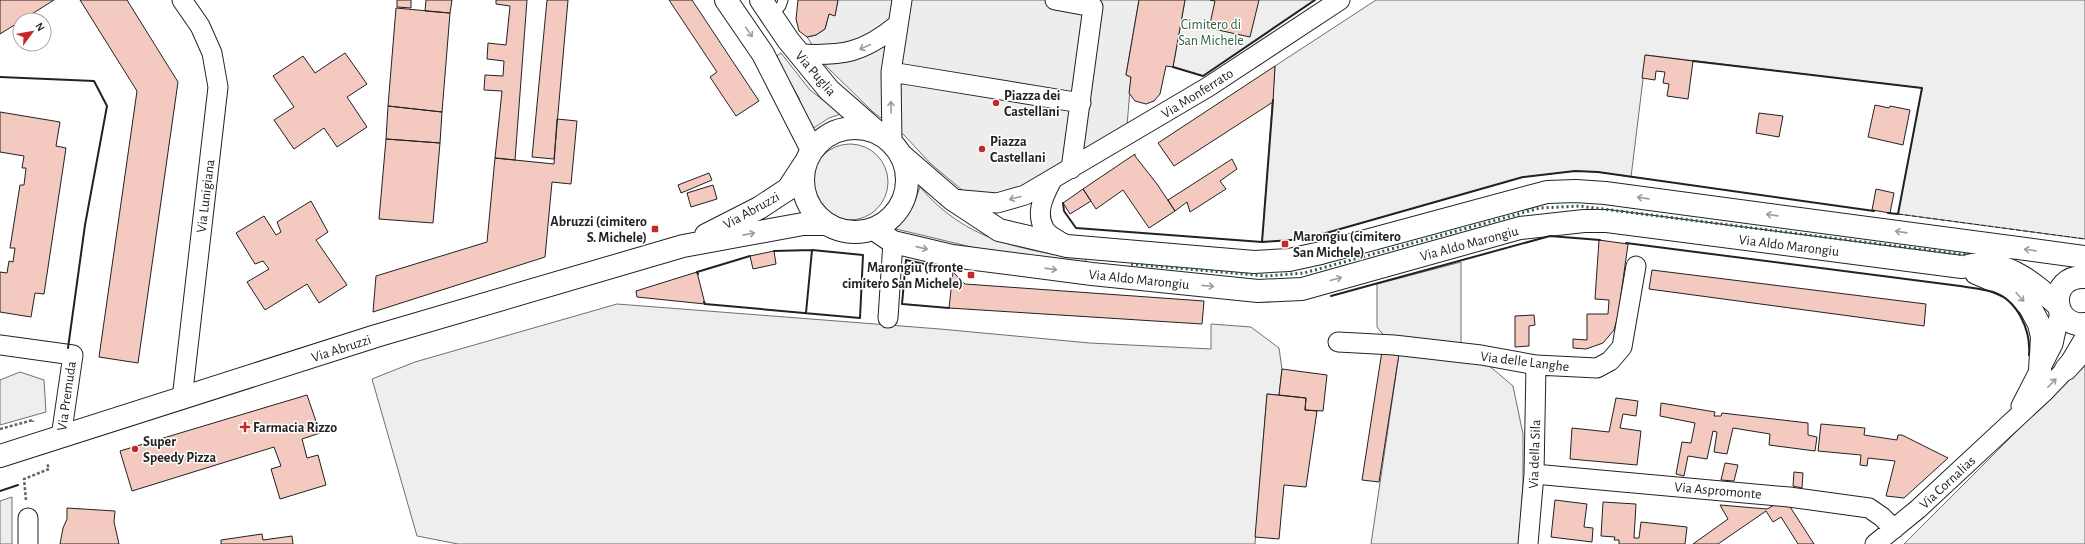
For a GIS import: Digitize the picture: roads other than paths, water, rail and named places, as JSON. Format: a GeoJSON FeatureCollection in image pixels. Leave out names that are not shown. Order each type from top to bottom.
{"type":"FeatureCollection","features":[{"type":"Feature","properties":{"kind":"street","name":"Via Lunigiana"},"geometry":{"type":"LineString","coordinates":[[182,0],[200,26],[212,53],[218,87],[182,399]]}},
{"type":"Feature","properties":{"kind":"street"},"geometry":{"type":"LineString","coordinates":[[726,0],[763,54],[810,155]]}},
{"type":"Feature","properties":{"kind":"street"},"geometry":{"type":"LineString","coordinates":[[892,144],[891,72],[902,0]]}},
{"type":"Feature","properties":{"kind":"street"},"geometry":{"type":"LineString","coordinates":[[1056,0],[1094,4],[1071,169]]}},
{"type":"Feature","properties":{"kind":"street","name":"Via Monferrato"},"geometry":{"type":"LineString","coordinates":[[952,198],[997,203],[1025,196],[1208,88],[1340,0]]}},
{"type":"Feature","properties":{"kind":"street","name":"Via Puglia"},"geometry":{"type":"LineString","coordinates":[[772,5],[800,54],[829,90],[892,144]]}},
{"type":"Feature","properties":{"kind":"street"},"geometry":{"type":"LineString","coordinates":[[800,54],[837,55],[862,49],[880,39],[897,25]]}},
{"type":"Feature","properties":{"kind":"street"},"geometry":{"type":"LineString","coordinates":[[891,72],[1081,103]]}},
{"type":"Feature","properties":{"kind":"street"},"geometry":{"type":"LineString","coordinates":[[848,128],[862,128],[876,132],[892,144],[907,171],[907,189],[901,206],[890,219],[874,228],[858,232],[842,230],[827,224],[814,211],[806,196],[803,178],[810,155],[822,140],[834,132],[848,128]]}},
{"type":"Feature","properties":{"kind":"street","name":"Via Aldo Marongiu"},"geometry":{"type":"LineString","coordinates":[[892,144],[952,198],[999,230],[1068,246],[1254,262],[1288,260],[1321,253],[1547,192],[1576,191],[1605,193],[2077,256]]}},
{"type":"Feature","properties":{"kind":"street","name":"Via Abruzzi"},"geometry":{"type":"LineString","coordinates":[[683,246],[759,208],[788,189],[810,155]]}},
{"type":"Feature","properties":{"kind":"street","name":"Via Monferrato"},"geometry":{"type":"LineString","coordinates":[[1051,182],[1040,203],[1041,217],[1045,230],[1068,246]]}},
{"type":"Feature","properties":{"kind":"street","name":"Via Aldo Marongiu"},"geometry":{"type":"LineString","coordinates":[[874,228],[893,242],[960,257],[1092,274],[1258,291],[1302,289],[1520,228],[1584,221],[1607,221],[1962,267],[1974,264],[2012,270],[2028,279],[2072,323],[2085,324]]}},
{"type":"Feature","properties":{"kind":"street","name":"Via Abruzzi"},"geometry":{"type":"LineString","coordinates":[[0,456],[376,336],[683,246],[803,224],[827,224]]}},
{"type":"Feature","properties":{"kind":"street"},"geometry":{"type":"LineString","coordinates":[[888,318],[893,242]]}},
{"type":"Feature","properties":{"kind":"street"},"geometry":{"type":"LineString","coordinates":[[2059,309],[2058,298],[2063,285],[2074,278],[2085,276],[2077,256]]}},
{"type":"Feature","properties":{"kind":"street","name":"Via delle Langhe"},"geometry":{"type":"LineString","coordinates":[[1338,342],[1401,346],[1481,355],[1536,365],[1597,368],[1610,361],[1622,347],[1636,266]]}},
{"type":"Feature","properties":{"kind":"street"},"geometry":{"type":"LineString","coordinates":[[1962,267],[2013,289],[2030,307],[2039,324],[2042,337],[2040,370]]}},
{"type":"Feature","properties":{"kind":"street","name":"Via Cornalias"},"geometry":{"type":"LineString","coordinates":[[2016,416],[2053,344],[2059,309]]}},
{"type":"Feature","properties":{"kind":"street","name":"Via Cornalias"},"geometry":{"type":"LineString","coordinates":[[1875,544],[1894,529],[2066,369],[2085,337]]}},
{"type":"Feature","properties":{"kind":"street","name":"Via Premuda"},"geometry":{"type":"LineString","coordinates":[[0,345],[73,356],[60,437]]}},
{"type":"Feature","properties":{"kind":"street"},"geometry":{"type":"LineString","coordinates":[[2066,369],[2085,348]]}},
{"type":"Feature","properties":{"kind":"street","name":"Via della Sila"},"geometry":{"type":"LineString","coordinates":[[1528,544],[1534,474],[1536,365]]}},
{"type":"Feature","properties":{"kind":"street","name":"Via Aspromonte"},"geometry":{"type":"LineString","coordinates":[[1534,474],[1789,497],[1869,508],[1882,517],[1894,529]]}},
{"type":"Feature","properties":{"kind":"street"},"geometry":{"type":"LineString","coordinates":[[28,518],[28,544]]}},
{"type":"Feature","properties":{"kind":"place","name":"Piazza dei Castellani"},"geometry":{"type":"Point","coordinates":[996,103]}},
{"type":"Feature","properties":{"kind":"place","name":"Piazza Castellani"},"geometry":{"type":"Point","coordinates":[982,149]}},
{"type":"Feature","properties":{"kind":"place","name":"Abruzzi (cimitero S. Michele)"},"geometry":{"type":"Point","coordinates":[655,229]}},
{"type":"Feature","properties":{"kind":"place","name":"Marongiu (cimitero San Michele)"},"geometry":{"type":"Point","coordinates":[1285,244]}},
{"type":"Feature","properties":{"kind":"place","name":"Marongiu (fronte cimitero San Michele)"},"geometry":{"type":"Point","coordinates":[971,275]}},
{"type":"Feature","properties":{"kind":"place","name":"Farmacia Rizzo"},"geometry":{"type":"Point","coordinates":[245,427]}},
{"type":"Feature","properties":{"kind":"place","name":"Super Speedy Pizza"},"geometry":{"type":"Point","coordinates":[135,449]}},
{"type":"Feature","properties":{"kind":"park label","name":"Cimitero di San Michele"},"geometry":{"type":"Point","coordinates":[1211,32]}}]}
